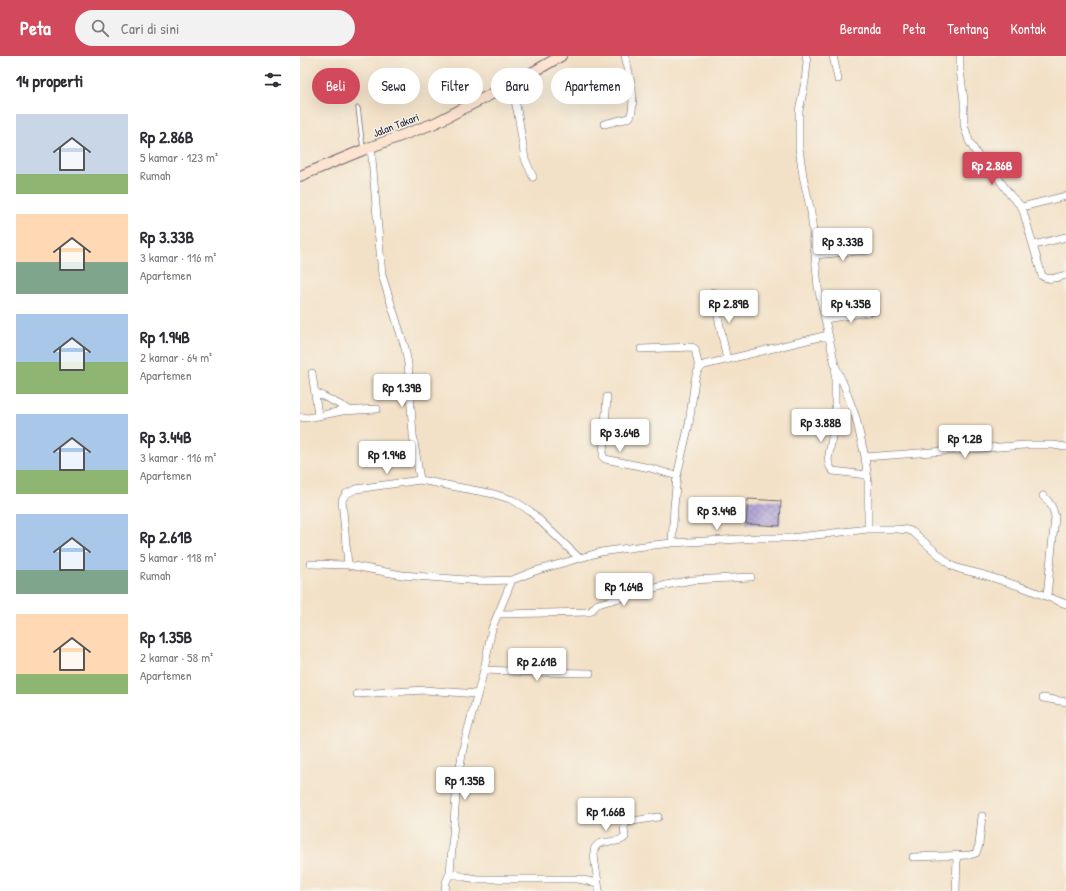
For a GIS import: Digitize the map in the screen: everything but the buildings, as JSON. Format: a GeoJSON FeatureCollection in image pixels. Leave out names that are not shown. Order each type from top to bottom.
{"type":"FeatureCollection","features":[{"type":"Feature","properties":{"kind":"street","name":"Jalan Takari"},"geometry":{"type":"LineString","coordinates":[[540,68],[561,56]]}},
{"type":"Feature","properties":{"kind":"street"},"geometry":{"type":"LineString","coordinates":[[604,124],[630,117],[632,112],[633,100],[625,56]]}},
{"type":"Feature","properties":{"kind":"street"},"geometry":{"type":"LineString","coordinates":[[806,56],[807,62],[805,82],[799,111],[799,148],[803,176],[811,212],[818,287],[834,365],[835,420],[828,460],[833,471],[867,475]]}},
{"type":"Feature","properties":{"kind":"street"},"geometry":{"type":"LineString","coordinates":[[833,56],[838,78]]}},
{"type":"Feature","properties":{"kind":"street"},"geometry":{"type":"LineString","coordinates":[[960,56],[960,70],[964,100],[964,125],[969,141],[978,156],[1022,207],[1042,276],[1049,278],[1066,275]]}},
{"type":"Feature","properties":{"kind":"street","name":"Jalan Takari"},"geometry":{"type":"LineString","coordinates":[[300,176],[435,123],[491,94]]}},
{"type":"Feature","properties":{"kind":"street"},"geometry":{"type":"LineString","coordinates":[[516,104],[525,159],[533,177]]}},
{"type":"Feature","properties":{"kind":"street"},"geometry":{"type":"LineString","coordinates":[[367,149],[382,275],[405,348],[408,364],[413,435],[420,480]]}},
{"type":"Feature","properties":{"kind":"street"},"geometry":{"type":"LineString","coordinates":[[1022,207],[1066,196]]}},
{"type":"Feature","properties":{"kind":"street"},"geometry":{"type":"LineString","coordinates":[[1034,245],[1066,237]]}},
{"type":"Feature","properties":{"kind":"street"},"geometry":{"type":"LineString","coordinates":[[815,255],[869,250]]}},
{"type":"Feature","properties":{"kind":"street"},"geometry":{"type":"LineString","coordinates":[[713,292],[727,360]]}},
{"type":"Feature","properties":{"kind":"street"},"geometry":{"type":"LineString","coordinates":[[825,319],[875,310]]}},
{"type":"Feature","properties":{"kind":"street"},"geometry":{"type":"LineString","coordinates":[[672,543],[674,507],[678,476],[689,424],[695,379],[699,368],[704,365],[828,335]]}},
{"type":"Feature","properties":{"kind":"street"},"geometry":{"type":"LineString","coordinates":[[641,349],[692,347],[694,349],[699,368]]}},
{"type":"Feature","properties":{"kind":"street"},"geometry":{"type":"LineString","coordinates":[[834,365],[845,388],[856,418],[865,457],[869,501],[868,529]]}},
{"type":"Feature","properties":{"kind":"street"},"geometry":{"type":"LineString","coordinates":[[312,373],[318,415]]}},
{"type":"Feature","properties":{"kind":"street"},"geometry":{"type":"LineString","coordinates":[[315,392],[351,411]]}},
{"type":"Feature","properties":{"kind":"street"},"geometry":{"type":"LineString","coordinates":[[607,397],[603,457],[605,459],[650,468],[678,476]]}},
{"type":"Feature","properties":{"kind":"street"},"geometry":{"type":"LineString","coordinates":[[300,417],[308,418],[318,415],[377,409]]}},
{"type":"Feature","properties":{"kind":"street"},"geometry":{"type":"LineString","coordinates":[[865,457],[1025,445],[1053,445],[1066,447]]}},
{"type":"Feature","properties":{"kind":"street"},"geometry":{"type":"LineString","coordinates":[[348,565],[342,500],[346,494],[356,488],[420,480],[494,494],[513,500],[530,512],[579,558]]}},
{"type":"Feature","properties":{"kind":"street"},"geometry":{"type":"LineString","coordinates":[[1043,496],[1052,505],[1055,516],[1047,596]]}},
{"type":"Feature","properties":{"kind":"street"},"geometry":{"type":"LineString","coordinates":[[311,564],[348,565],[402,575],[480,581],[512,580],[535,571],[601,552],[636,547],[672,543],[758,538],[790,538],[868,529],[897,528],[913,532],[952,566],[999,579],[1066,604]]}},
{"type":"Feature","properties":{"kind":"street"},"geometry":{"type":"LineString","coordinates":[[498,614],[591,612],[598,604],[666,585],[692,580],[751,577]]}},
{"type":"Feature","properties":{"kind":"street"},"geometry":{"type":"LineString","coordinates":[[444,891],[450,873],[457,783],[464,744],[484,670],[492,628],[512,580]]}},
{"type":"Feature","properties":{"kind":"street"},"geometry":{"type":"LineString","coordinates":[[484,670],[590,673]]}},
{"type":"Feature","properties":{"kind":"street"},"geometry":{"type":"LineString","coordinates":[[357,694],[424,690],[477,694]]}},
{"type":"Feature","properties":{"kind":"street"},"geometry":{"type":"LineString","coordinates":[[1042,698],[1066,702]]}},
{"type":"Feature","properties":{"kind":"street"},"geometry":{"type":"LineString","coordinates":[[913,857],[957,856],[976,853],[979,845],[982,816]]}},
{"type":"Feature","properties":{"kind":"street"},"geometry":{"type":"LineString","coordinates":[[599,891],[594,851],[597,845],[601,842],[620,841],[624,839],[624,826],[627,822],[658,817]]}},
{"type":"Feature","properties":{"kind":"street"},"geometry":{"type":"LineString","coordinates":[[956,891],[957,856]]}},
{"type":"Feature","properties":{"kind":"street"},"geometry":{"type":"LineString","coordinates":[[450,873],[477,879],[578,879],[598,883]]}},
{"type":"Feature","properties":{"kind":"lane"},"geometry":{"type":"LineString","coordinates":[[358,108],[367,149]]}}]}
